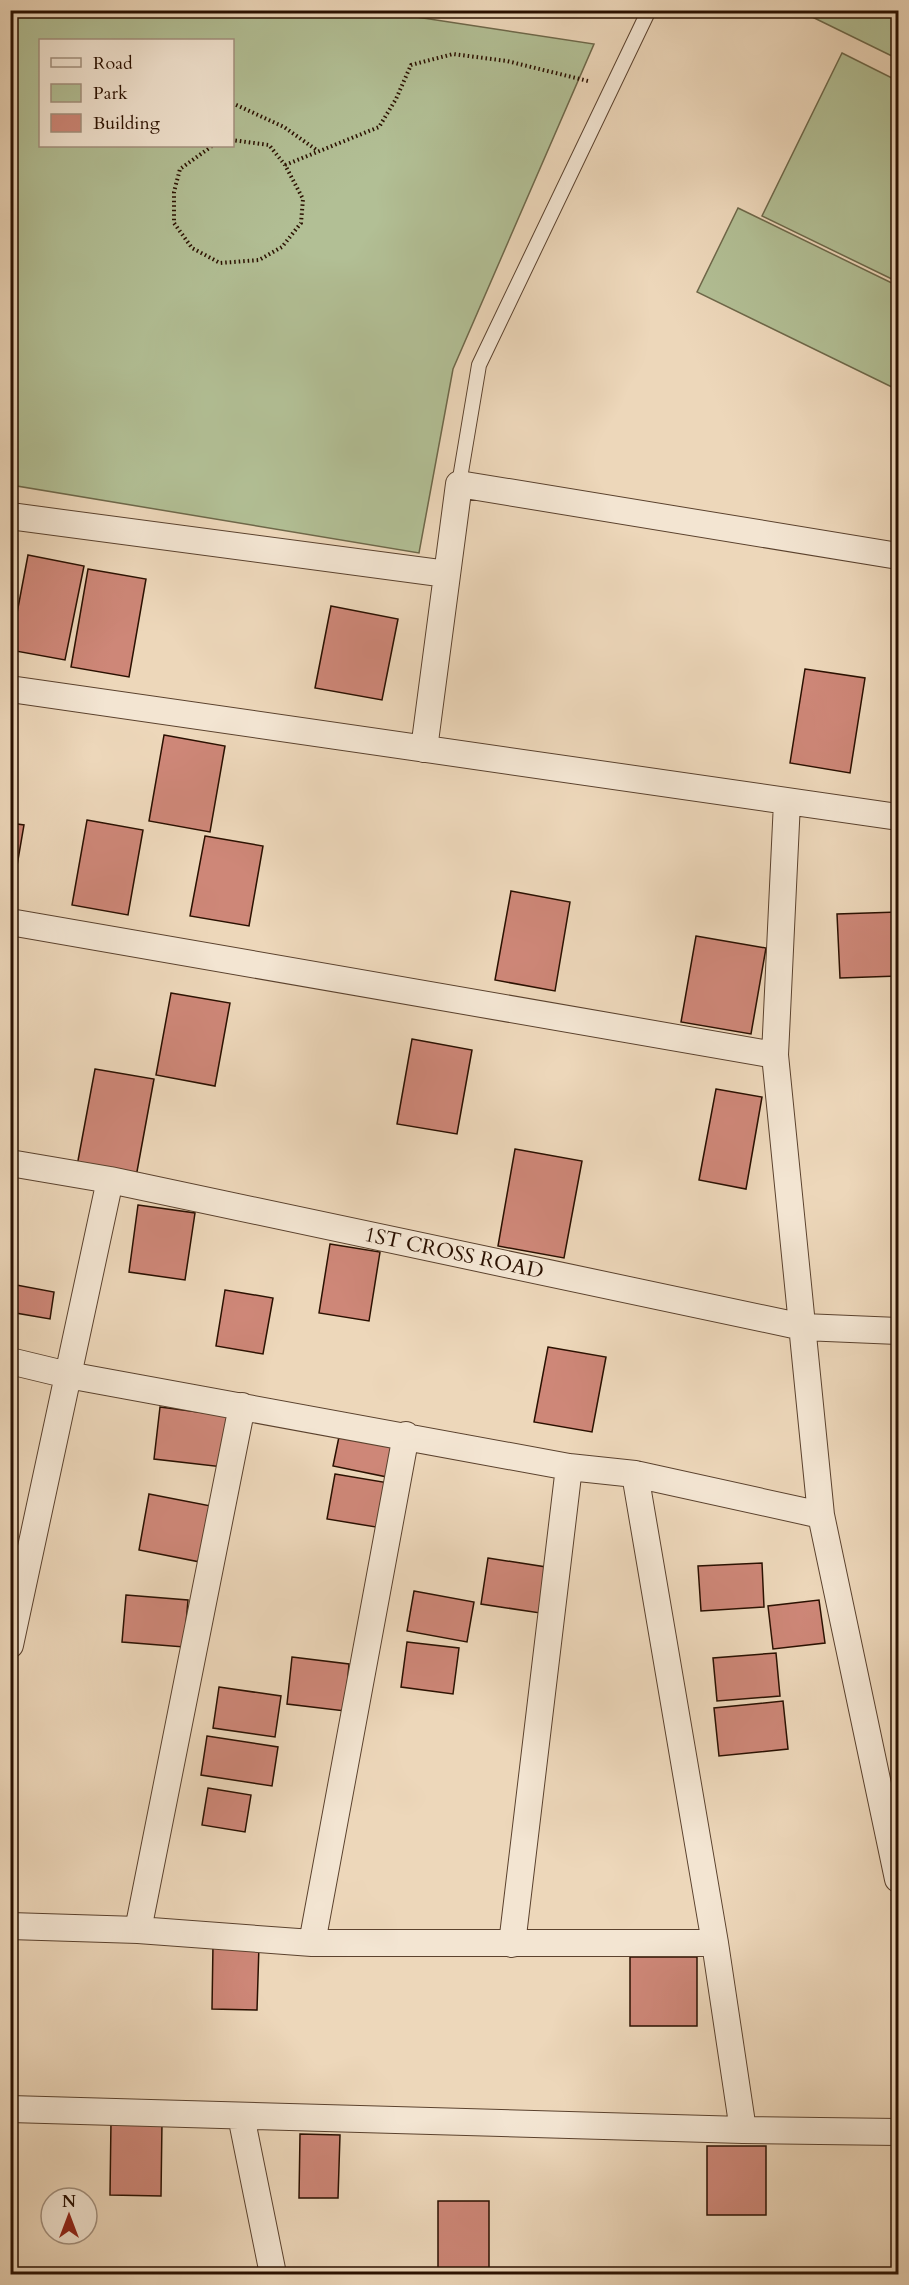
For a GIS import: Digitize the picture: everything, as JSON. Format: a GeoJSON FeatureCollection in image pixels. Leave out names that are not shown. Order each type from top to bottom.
{"type":"FeatureCollection","features":[{"type":"Feature","properties":{"kind":"street"},"geometry":{"type":"LineString","coordinates":[[424,749],[459,484],[898,556]]}},
{"type":"Feature","properties":{"kind":"street"},"geometry":{"type":"LineString","coordinates":[[10,516],[447,574]]}},
{"type":"Feature","properties":{"kind":"street"},"geometry":{"type":"LineString","coordinates":[[10,689],[898,817]]}},
{"type":"Feature","properties":{"kind":"street"},"geometry":{"type":"LineString","coordinates":[[787,802],[775,1055],[821,1515],[898,1880]]}},
{"type":"Feature","properties":{"kind":"street"},"geometry":{"type":"LineString","coordinates":[[10,922],[775,1055]]}},
{"type":"Feature","properties":{"kind":"street","name":"1ST CROSS ROAD"},"geometry":{"type":"LineString","coordinates":[[10,1163],[110,1180],[803,1327],[898,1331]]}},
{"type":"Feature","properties":{"kind":"street"},"geometry":{"type":"LineString","coordinates":[[10,1645],[110,1180]]}},
{"type":"Feature","properties":{"kind":"street"},"geometry":{"type":"LineString","coordinates":[[10,1361],[69,1375],[406,1435],[570,1467],[635,1474],[821,1515]]}},
{"type":"Feature","properties":{"kind":"street"},"geometry":{"type":"LineString","coordinates":[[138,1930],[242,1406]]}},
{"type":"Feature","properties":{"kind":"street"},"geometry":{"type":"LineString","coordinates":[[312,1942],[406,1435]]}},
{"type":"Feature","properties":{"kind":"street"},"geometry":{"type":"LineString","coordinates":[[512,1944],[570,1467]]}},
{"type":"Feature","properties":{"kind":"street"},"geometry":{"type":"LineString","coordinates":[[635,1474],[716,1943],[743,2130]]}},
{"type":"Feature","properties":{"kind":"street"},"geometry":{"type":"LineString","coordinates":[[10,1926],[138,1930],[312,1942],[716,1943]]}},
{"type":"Feature","properties":{"kind":"street"},"geometry":{"type":"LineString","coordinates":[[10,2109],[743,2130],[898,2132]]}},
{"type":"Feature","properties":{"kind":"street"},"geometry":{"type":"LineString","coordinates":[[241,2116],[273,2274]]}},
{"type":"Feature","properties":{"kind":"lane"},"geometry":{"type":"LineString","coordinates":[[459,484],[479,365],[649,10]]}},
{"type":"Feature","properties":{"kind":"path"},"geometry":{"type":"LineString","coordinates":[[285,165],[379,127],[396,99],[411,65],[453,54],[507,61],[612,88]]}},
{"type":"Feature","properties":{"kind":"path"},"geometry":{"type":"LineString","coordinates":[[234,104],[284,127],[318,151]]}},
{"type":"Feature","properties":{"kind":"path"},"geometry":{"type":"LineString","coordinates":[[211,147],[180,169],[174,192],[174,222],[192,248],[220,263],[260,260],[282,247],[301,222],[303,199],[285,165],[269,145],[234,140]]}},
{"type":"Feature","properties":{"kind":"green space"},"geometry":{"type":"Polygon","coordinates":[[[10,11],[377,11],[594,44],[453,369],[419,553],[11,485],[10,11]]]}},
{"type":"Feature","properties":{"kind":"green space"},"geometry":{"type":"Polygon","coordinates":[[[800,11],[898,11],[898,59],[800,11]]]}},
{"type":"Feature","properties":{"kind":"green space"},"geometry":{"type":"Polygon","coordinates":[[[842,53],[898,81],[898,282],[762,216],[842,53]]]}},
{"type":"Feature","properties":{"kind":"green space"},"geometry":{"type":"Polygon","coordinates":[[[738,208],[898,286],[898,390],[697,292],[738,208]]]}},
{"type":"Feature","properties":{"kind":"building"},"geometry":{"type":"Polygon","coordinates":[[[28,555],[84,566],[65,660],[10,650],[28,555]]]}},
{"type":"Feature","properties":{"kind":"building"},"geometry":{"type":"Polygon","coordinates":[[[88,569],[146,579],[129,677],[71,667],[88,569]]]}},
{"type":"Feature","properties":{"kind":"building"},"geometry":{"type":"Polygon","coordinates":[[[331,606],[398,619],[382,700],[315,688],[331,606]]]}},
{"type":"Feature","properties":{"kind":"building"},"geometry":{"type":"Polygon","coordinates":[[[805,669],[865,678],[850,773],[790,763],[805,669]]]}},
{"type":"Feature","properties":{"kind":"building"},"geometry":{"type":"Polygon","coordinates":[[[164,735],[225,746],[210,832],[149,821],[164,735]]]}},
{"type":"Feature","properties":{"kind":"building"},"geometry":{"type":"Polygon","coordinates":[[[87,820],[143,830],[128,915],[72,905],[87,820]]]}},
{"type":"Feature","properties":{"kind":"building"},"geometry":{"type":"Polygon","coordinates":[[[10,823],[24,825],[13,889],[10,889],[10,823]]]}},
{"type":"Feature","properties":{"kind":"building"},"geometry":{"type":"Polygon","coordinates":[[[205,836],[263,846],[249,926],[190,916],[205,836]]]}},
{"type":"Feature","properties":{"kind":"building"},"geometry":{"type":"Polygon","coordinates":[[[511,891],[570,902],[555,991],[495,980],[511,891]]]}},
{"type":"Feature","properties":{"kind":"building"},"geometry":{"type":"Polygon","coordinates":[[[898,912],[898,976],[840,978],[837,914],[898,912]]]}},
{"type":"Feature","properties":{"kind":"building"},"geometry":{"type":"Polygon","coordinates":[[[696,936],[766,948],[751,1034],[681,1022],[696,936]]]}},
{"type":"Feature","properties":{"kind":"building"},"geometry":{"type":"Polygon","coordinates":[[[171,993],[230,1003],[215,1086],[156,1075],[171,993]]]}},
{"type":"Feature","properties":{"kind":"building"},"geometry":{"type":"Polygon","coordinates":[[[412,1039],[472,1050],[457,1134],[397,1124],[412,1039]]]}},
{"type":"Feature","properties":{"kind":"building"},"geometry":{"type":"Polygon","coordinates":[[[95,1069],[154,1079],[136,1177],[77,1166],[95,1069]]]}},
{"type":"Feature","properties":{"kind":"building"},"geometry":{"type":"Polygon","coordinates":[[[716,1089],[762,1097],[746,1189],[699,1180],[716,1089]]]}},
{"type":"Feature","properties":{"kind":"building"},"geometry":{"type":"Polygon","coordinates":[[[515,1149],[582,1161],[564,1258],[498,1246],[515,1149]]]}},
{"type":"Feature","properties":{"kind":"building"},"geometry":{"type":"Polygon","coordinates":[[[138,1205],[195,1213],[185,1280],[129,1272],[138,1205]]]}},
{"type":"Feature","properties":{"kind":"building"},"geometry":{"type":"Polygon","coordinates":[[[330,1244],[380,1252],[369,1321],[319,1313],[330,1244]]]}},
{"type":"Feature","properties":{"kind":"building"},"geometry":{"type":"Polygon","coordinates":[[[11,1284],[54,1292],[50,1319],[10,1312],[11,1284]]]}},
{"type":"Feature","properties":{"kind":"building"},"geometry":{"type":"Polygon","coordinates":[[[225,1290],[273,1298],[263,1354],[216,1346],[225,1290]]]}},
{"type":"Feature","properties":{"kind":"building"},"geometry":{"type":"Polygon","coordinates":[[[548,1347],[606,1357],[592,1432],[534,1422],[548,1347]]]}},
{"type":"Feature","properties":{"kind":"building"},"geometry":{"type":"Polygon","coordinates":[[[160,1407],[229,1416],[223,1467],[154,1459],[160,1407]]]}},
{"type":"Feature","properties":{"kind":"building"},"geometry":{"type":"Polygon","coordinates":[[[340,1432],[399,1445],[392,1478],[333,1466],[340,1432]]]}},
{"type":"Feature","properties":{"kind":"building"},"geometry":{"type":"Polygon","coordinates":[[[335,1474],[389,1483],[382,1528],[327,1519],[335,1474]]]}},
{"type":"Feature","properties":{"kind":"building"},"geometry":{"type":"Polygon","coordinates":[[[149,1494],[211,1506],[200,1562],[139,1550],[149,1494]]]}},
{"type":"Feature","properties":{"kind":"building"},"geometry":{"type":"Polygon","coordinates":[[[488,1558],[546,1567],[540,1613],[481,1604],[488,1558]]]}},
{"type":"Feature","properties":{"kind":"building"},"geometry":{"type":"Polygon","coordinates":[[[762,1563],[764,1607],[701,1611],[698,1566],[762,1563]]]}},
{"type":"Feature","properties":{"kind":"building"},"geometry":{"type":"Polygon","coordinates":[[[414,1591],[474,1602],[467,1642],[407,1631],[414,1591]]]}},
{"type":"Feature","properties":{"kind":"building"},"geometry":{"type":"Polygon","coordinates":[[[126,1595],[188,1600],[184,1647],[122,1642],[126,1595]]]}},
{"type":"Feature","properties":{"kind":"building"},"geometry":{"type":"Polygon","coordinates":[[[819,1600],[825,1643],[773,1649],[768,1606],[819,1600]]]}},
{"type":"Feature","properties":{"kind":"building"},"geometry":{"type":"Polygon","coordinates":[[[407,1642],[459,1648],[453,1694],[401,1687],[407,1642]]]}},
{"type":"Feature","properties":{"kind":"building"},"geometry":{"type":"Polygon","coordinates":[[[776,1653],[780,1696],[717,1701],[713,1658],[776,1653]]]}},
{"type":"Feature","properties":{"kind":"building"},"geometry":{"type":"Polygon","coordinates":[[[292,1657],[349,1664],[345,1711],[287,1704],[292,1657]]]}},
{"type":"Feature","properties":{"kind":"building"},"geometry":{"type":"Polygon","coordinates":[[[219,1687],[281,1696],[275,1737],[213,1728],[219,1687]]]}},
{"type":"Feature","properties":{"kind":"building"},"geometry":{"type":"Polygon","coordinates":[[[783,1701],[788,1749],[719,1756],[714,1708],[783,1701]]]}},
{"type":"Feature","properties":{"kind":"building"},"geometry":{"type":"Polygon","coordinates":[[[207,1736],[278,1747],[272,1786],[201,1775],[207,1736]]]}},
{"type":"Feature","properties":{"kind":"building"},"geometry":{"type":"Polygon","coordinates":[[[208,1788],[251,1795],[245,1832],[202,1825],[208,1788]]]}},
{"type":"Feature","properties":{"kind":"building"},"geometry":{"type":"Polygon","coordinates":[[[213,1944],[259,1945],[257,2010],[212,2009],[213,1944]]]}},
{"type":"Feature","properties":{"kind":"building"},"geometry":{"type":"Polygon","coordinates":[[[630,1957],[697,1957],[697,2026],[630,2026],[630,1957]]]}},
{"type":"Feature","properties":{"kind":"building"},"geometry":{"type":"Polygon","coordinates":[[[111,2121],[162,2122],[161,2196],[110,2195],[111,2121]]]}},
{"type":"Feature","properties":{"kind":"building"},"geometry":{"type":"Polygon","coordinates":[[[300,2134],[340,2135],[338,2198],[299,2198],[300,2134]]]}},
{"type":"Feature","properties":{"kind":"building"},"geometry":{"type":"Polygon","coordinates":[[[707,2146],[766,2146],[766,2215],[707,2215],[707,2146]]]}},
{"type":"Feature","properties":{"kind":"building"},"geometry":{"type":"Polygon","coordinates":[[[438,2201],[489,2201],[489,2274],[438,2274],[438,2201]]]}}]}
